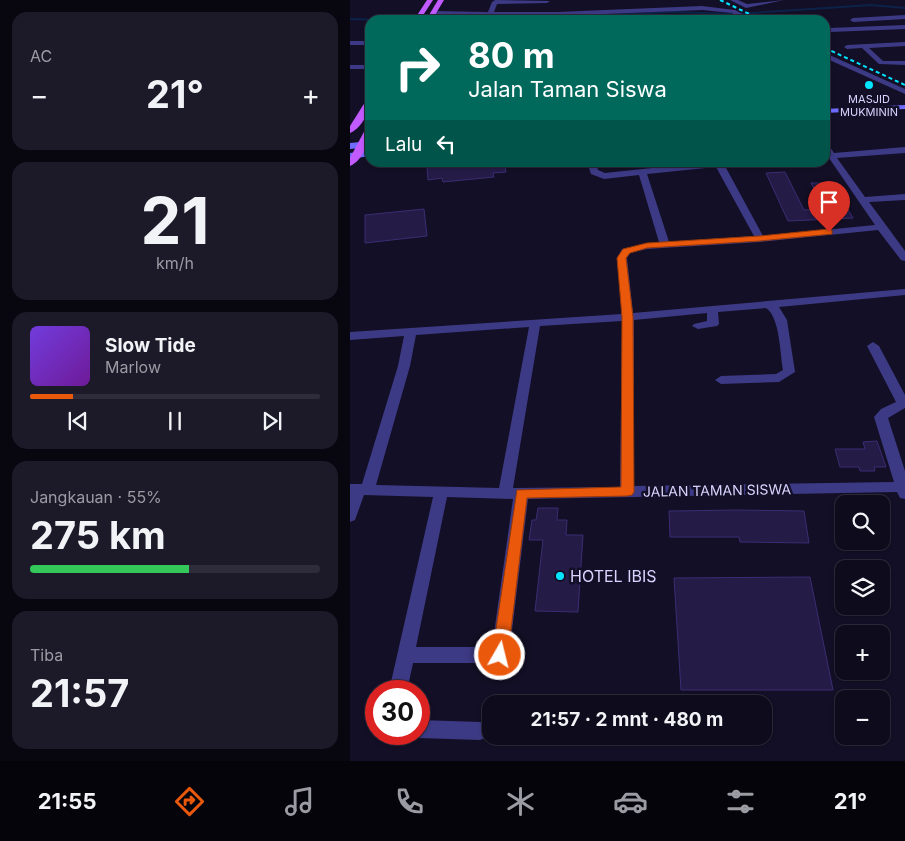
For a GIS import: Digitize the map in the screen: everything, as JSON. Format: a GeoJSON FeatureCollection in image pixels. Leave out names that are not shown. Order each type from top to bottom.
{"type":"FeatureCollection","features":[{"type":"Feature","properties":{"kind":"main road"},"geometry":{"type":"LineString","coordinates":[[421,15],[430,0]]}},
{"type":"Feature","properties":{"kind":"main road"},"geometry":{"type":"LineString","coordinates":[[432,15],[441,0]]}},
{"type":"Feature","properties":{"kind":"main road"},"geometry":{"type":"LineString","coordinates":[[830,106],[905,103]]}},
{"type":"Feature","properties":{"kind":"main road"},"geometry":{"type":"LineString","coordinates":[[830,111],[905,107]]}},
{"type":"Feature","properties":{"kind":"main road"},"geometry":{"type":"LineString","coordinates":[[350,131],[365,110]]}},
{"type":"Feature","properties":{"kind":"main road"},"geometry":{"type":"LineString","coordinates":[[350,146],[365,145]]}},
{"type":"Feature","properties":{"kind":"main road"},"geometry":{"type":"LineString","coordinates":[[350,163],[354,155],[365,146]]}},
{"type":"Feature","properties":{"kind":"street"},"geometry":{"type":"LineString","coordinates":[[733,0],[746,6],[776,0]]}},
{"type":"Feature","properties":{"kind":"street"},"geometry":{"type":"LineString","coordinates":[[490,13],[494,2],[546,1],[557,14]]}},
{"type":"Feature","properties":{"kind":"street"},"geometry":{"type":"LineString","coordinates":[[621,15],[715,8],[742,15]]}},
{"type":"Feature","properties":{"kind":"street"},"geometry":{"type":"LineString","coordinates":[[444,15],[471,11],[579,15]]}},
{"type":"Feature","properties":{"kind":"street"},"geometry":{"type":"LineString","coordinates":[[681,12],[685,15]]}},
{"type":"Feature","properties":{"kind":"street"},"geometry":{"type":"LineString","coordinates":[[884,18],[893,28]]}},
{"type":"Feature","properties":{"kind":"street"},"geometry":{"type":"LineString","coordinates":[[853,20],[905,18]]}},
{"type":"Feature","properties":{"kind":"street"},"geometry":{"type":"LineString","coordinates":[[830,30],[905,27]]}},
{"type":"Feature","properties":{"kind":"street"},"geometry":{"type":"LineString","coordinates":[[350,43],[365,43]]}},
{"type":"Feature","properties":{"kind":"street"},"geometry":{"type":"LineString","coordinates":[[847,47],[905,44]]}},
{"type":"Feature","properties":{"kind":"street"},"geometry":{"type":"LineString","coordinates":[[863,46],[881,63],[905,63]]}},
{"type":"Feature","properties":{"kind":"street"},"geometry":{"type":"LineString","coordinates":[[830,57],[905,92]]}},
{"type":"Feature","properties":{"kind":"street"},"geometry":{"type":"LineString","coordinates":[[350,67],[365,67]]}},
{"type":"Feature","properties":{"kind":"street"},"geometry":{"type":"LineString","coordinates":[[830,156],[905,150]]}},
{"type":"Feature","properties":{"kind":"street"},"geometry":{"type":"LineString","coordinates":[[830,159],[881,226],[900,246],[905,258]]}},
{"type":"Feature","properties":{"kind":"street"},"geometry":{"type":"LineString","coordinates":[[592,167],[594,172],[600,176],[685,167]]}},
{"type":"Feature","properties":{"kind":"street"},"geometry":{"type":"LineString","coordinates":[[720,167],[760,239]]}},
{"type":"Feature","properties":{"kind":"street"},"geometry":{"type":"LineString","coordinates":[[642,171],[664,244]]}},
{"type":"Feature","properties":{"kind":"street"},"geometry":{"type":"LineString","coordinates":[[863,200],[905,197]]}},
{"type":"Feature","properties":{"kind":"street"},"geometry":{"type":"LineString","coordinates":[[627,492],[628,317],[622,258],[626,251],[633,248],[664,244],[760,239],[881,226]]}},
{"type":"Feature","properties":{"kind":"street"},"geometry":{"type":"LineString","coordinates":[[350,336],[628,317],[905,292]]}},
{"type":"Feature","properties":{"kind":"street"},"geometry":{"type":"LineString","coordinates":[[721,380],[778,378],[789,372],[782,320],[775,309],[767,304]]}},
{"type":"Feature","properties":{"kind":"street"},"geometry":{"type":"LineString","coordinates":[[698,326],[713,324],[712,309]]}},
{"type":"Feature","properties":{"kind":"street"},"geometry":{"type":"LineString","coordinates":[[504,494],[536,324]]}},
{"type":"Feature","properties":{"kind":"street"},"geometry":{"type":"LineString","coordinates":[[350,516],[404,366],[411,332]]}},
{"type":"Feature","properties":{"kind":"street"},"geometry":{"type":"LineString","coordinates":[[873,346],[904,403],[881,417],[904,489]]}},
{"type":"Feature","properties":{"kind":"street","name":"JALAN TAMAN SISWA"},"geometry":{"type":"LineString","coordinates":[[359,489],[504,494],[904,489]]}},
{"type":"Feature","properties":{"kind":"street"},"geometry":{"type":"LineString","coordinates":[[400,680],[441,492]]}},
{"type":"Feature","properties":{"kind":"street"},"geometry":{"type":"LineString","coordinates":[[406,655],[500,655],[521,493]]}},
{"type":"Feature","properties":{"kind":"street"},"geometry":{"type":"LineString","coordinates":[[430,729],[480,731]]}},
{"type":"Feature","properties":{"kind":"building"},"geometry":{"type":"Polygon","coordinates":[[[427,167],[505,167],[506,172],[493,173],[494,177],[443,182],[442,178],[428,180],[427,167]]]}},
{"type":"Feature","properties":{"kind":"building"},"geometry":{"type":"Polygon","coordinates":[[[785,172],[804,210],[825,209],[811,183],[832,183],[853,218],[788,221],[766,173],[785,172]]]}},
{"type":"Feature","properties":{"kind":"building"},"geometry":{"type":"Polygon","coordinates":[[[424,209],[427,236],[365,243],[365,215],[424,209]]]}},
{"type":"Feature","properties":{"kind":"building"},"geometry":{"type":"Polygon","coordinates":[[[877,441],[886,467],[874,467],[875,471],[860,471],[859,467],[840,467],[835,449],[865,449],[863,442],[877,441]]]}},
{"type":"Feature","properties":{"kind":"building","name":"HOTEL IBIS"},"geometry":{"type":"Polygon","coordinates":[[[538,508],[558,508],[557,520],[567,520],[566,535],[583,535],[578,612],[535,611],[543,540],[529,540],[532,520],[536,520],[538,508]]]}},
{"type":"Feature","properties":{"kind":"building"},"geometry":{"type":"Polygon","coordinates":[[[669,511],[804,511],[809,543],[740,542],[739,537],[670,537],[669,511]]]}},
{"type":"Feature","properties":{"kind":"building"},"geometry":{"type":"Polygon","coordinates":[[[810,577],[833,690],[681,690],[674,578],[810,577]]]}},
{"type":"Feature","properties":{"kind":"waterway"},"geometry":{"type":"LineString","coordinates":[[607,15],[673,12],[736,14],[871,5],[905,8]]}},
{"type":"Feature","properties":{"kind":"waterway"},"geometry":{"type":"LineString","coordinates":[[350,19],[365,19]]}},
{"type":"Feature","properties":{"kind":"railway"},"geometry":{"type":"LineString","coordinates":[[720,0],[752,15]]}},
{"type":"Feature","properties":{"kind":"railway"},"geometry":{"type":"LineString","coordinates":[[830,50],[905,85]]}},
{"type":"Feature","properties":{"kind":"place","name":"MASJID MUKMININ"},"geometry":{"type":"Point","coordinates":[869,85]}},
{"type":"Feature","properties":{"kind":"place","name":"HOTEL IBIS"},"geometry":{"type":"Point","coordinates":[560,576]}},
{"type":"Feature","properties":{"kind":"route"},"geometry":{"type":"LineString","coordinates":[[500,655],[521,493],[627,492],[628,317],[622,258],[626,251],[647,246],[760,239],[829,232]]}}]}
